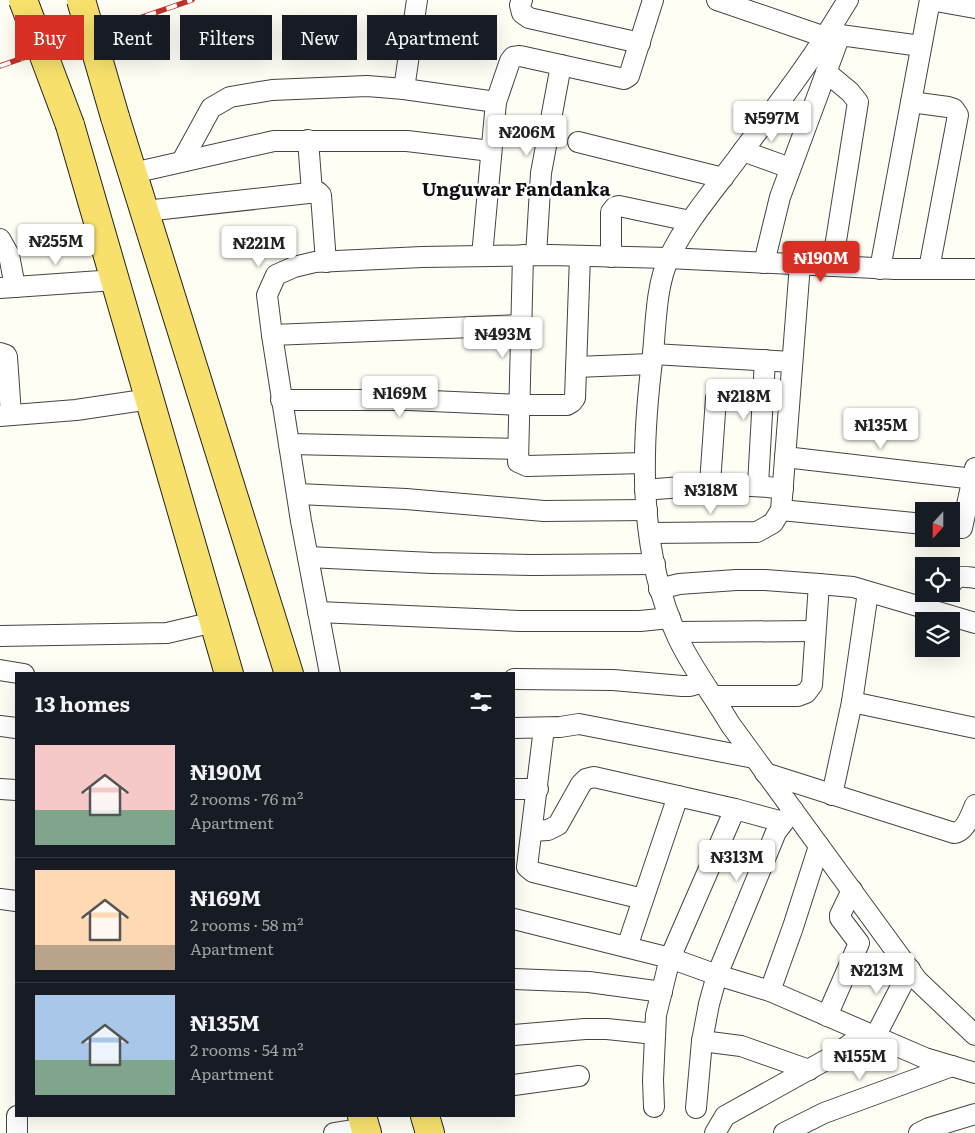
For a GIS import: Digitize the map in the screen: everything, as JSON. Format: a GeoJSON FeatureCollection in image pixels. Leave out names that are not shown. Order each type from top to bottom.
{"type":"FeatureCollection","features":[{"type":"Feature","properties":{"kind":"main road"},"geometry":{"type":"LineString","coordinates":[[23,0],[70,125],[228,672]]}},
{"type":"Feature","properties":{"kind":"main road"},"geometry":{"type":"LineString","coordinates":[[81,0],[115,117],[288,672]]}},
{"type":"Feature","properties":{"kind":"main road"},"geometry":{"type":"LineString","coordinates":[[425,1117],[430,1133]]}},
{"type":"Feature","properties":{"kind":"street"},"geometry":{"type":"LineString","coordinates":[[404,89],[416,0]]}},
{"type":"Feature","properties":{"kind":"street"},"geometry":{"type":"LineString","coordinates":[[522,0],[520,5],[522,13],[529,18],[640,43]]}},
{"type":"Feature","properties":{"kind":"street"},"geometry":{"type":"LineString","coordinates":[[482,256],[496,102],[510,61],[513,57],[520,56],[624,79],[629,76],[653,0]]}},
{"type":"Feature","properties":{"kind":"street"},"geometry":{"type":"LineString","coordinates":[[717,0],[763,7],[832,36],[921,46]]}},
{"type":"Feature","properties":{"kind":"street"},"geometry":{"type":"LineString","coordinates":[[764,263],[780,196],[826,72],[832,36],[848,0]]}},
{"type":"Feature","properties":{"kind":"street"},"geometry":{"type":"LineString","coordinates":[[880,269],[930,0],[975,8]]}},
{"type":"Feature","properties":{"kind":"street"},"geometry":{"type":"LineString","coordinates":[[832,36],[811,59],[690,221],[668,258],[661,284],[647,399],[644,463],[650,534],[659,589],[673,625],[708,689],[759,765],[788,816],[819,846],[910,969],[930,992],[971,1025]]}},
{"type":"Feature","properties":{"kind":"street"},"geometry":{"type":"LineString","coordinates":[[560,65],[541,173],[522,325],[518,462],[526,466],[644,463]]}},
{"type":"Feature","properties":{"kind":"street"},"geometry":{"type":"LineString","coordinates":[[826,72],[850,92],[858,102],[832,266]]}},
{"type":"Feature","properties":{"kind":"street"},"geometry":{"type":"LineString","coordinates":[[182,162],[211,108],[230,97],[272,90],[367,86],[404,89],[496,102]]}},
{"type":"Feature","properties":{"kind":"street"},"geometry":{"type":"LineString","coordinates":[[911,102],[948,107],[954,109],[958,115],[929,269]]}},
{"type":"Feature","properties":{"kind":"street"},"geometry":{"type":"LineString","coordinates":[[308,140],[312,192]]}},
{"type":"Feature","properties":{"kind":"street"},"geometry":{"type":"LineString","coordinates":[[133,173],[274,141],[407,141],[491,151]]}},
{"type":"Feature","properties":{"kind":"street"},"geometry":{"type":"LineString","coordinates":[[578,142],[723,178]]}},
{"type":"Feature","properties":{"kind":"street"},"geometry":{"type":"LineString","coordinates":[[743,151],[790,168]]}},
{"type":"Feature","properties":{"kind":"street"},"geometry":{"type":"LineString","coordinates":[[145,211],[318,192],[322,195],[326,262]]}},
{"type":"Feature","properties":{"kind":"street"},"geometry":{"type":"LineString","coordinates":[[611,256],[612,212],[615,207],[619,206],[690,221]]}},
{"type":"Feature","properties":{"kind":"street"},"geometry":{"type":"LineString","coordinates":[[0,239],[9,255],[8,288],[115,280]]}},
{"type":"Feature","properties":{"kind":"street"},"geometry":{"type":"LineString","coordinates":[[330,672],[281,400],[272,335],[267,296],[276,275],[294,267],[315,262],[422,257],[530,255],[668,258],[880,269],[975,269]]}},
{"type":"Feature","properties":{"kind":"street"},"geometry":{"type":"LineString","coordinates":[[281,400],[409,400],[519,405],[567,405],[575,398],[580,256]]}},
{"type":"Feature","properties":{"kind":"street"},"geometry":{"type":"LineString","coordinates":[[650,534],[757,532],[773,523],[781,510],[800,264]]}},
{"type":"Feature","properties":{"kind":"street"},"geometry":{"type":"LineString","coordinates":[[272,335],[522,325]]}},
{"type":"Feature","properties":{"kind":"street"},"geometry":{"type":"LineString","coordinates":[[0,353],[6,355],[6,415],[76,410],[150,399]]}},
{"type":"Feature","properties":{"kind":"street"},"geometry":{"type":"LineString","coordinates":[[576,366],[652,359],[792,362]]}},
{"type":"Feature","properties":{"kind":"street"},"geometry":{"type":"LineString","coordinates":[[758,485],[765,360]]}},
{"type":"Feature","properties":{"kind":"street"},"geometry":{"type":"LineString","coordinates":[[710,484],[716,398]]}},
{"type":"Feature","properties":{"kind":"street"},"geometry":{"type":"LineString","coordinates":[[289,444],[518,449]]}},
{"type":"Feature","properties":{"kind":"street"},"geometry":{"type":"LineString","coordinates":[[785,457],[974,475],[963,528]]}},
{"type":"Feature","properties":{"kind":"street"},"geometry":{"type":"LineString","coordinates":[[298,494],[406,499],[544,512],[646,500],[710,484],[758,485],[783,488]]}},
{"type":"Feature","properties":{"kind":"street"},"geometry":{"type":"LineString","coordinates":[[781,510],[915,523]]}},
{"type":"Feature","properties":{"kind":"street"},"geometry":{"type":"LineString","coordinates":[[308,557],[432,563],[532,565],[655,564]]}},
{"type":"Feature","properties":{"kind":"street"},"geometry":{"type":"LineString","coordinates":[[960,577],[975,578]]}},
{"type":"Feature","properties":{"kind":"street"},"geometry":{"type":"LineString","coordinates":[[659,589],[679,584],[736,580],[819,584],[853,588],[936,612]]}},
{"type":"Feature","properties":{"kind":"street"},"geometry":{"type":"LineString","coordinates":[[515,679],[613,680],[798,696],[806,693],[812,685],[819,584]]}},
{"type":"Feature","properties":{"kind":"street"},"geometry":{"type":"LineString","coordinates":[[832,795],[852,702],[868,592]]}},
{"type":"Feature","properties":{"kind":"street"},"geometry":{"type":"LineString","coordinates":[[318,612],[520,621],[640,621],[673,625],[815,631]]}},
{"type":"Feature","properties":{"kind":"street"},"geometry":{"type":"LineString","coordinates":[[960,619],[975,623]]}},
{"type":"Feature","properties":{"kind":"street"},"geometry":{"type":"LineString","coordinates":[[1,637],[166,633],[214,622]]}},
{"type":"Feature","properties":{"kind":"street"},"geometry":{"type":"LineString","coordinates":[[0,670],[15,672]]}},
{"type":"Feature","properties":{"kind":"street"},"geometry":{"type":"LineString","coordinates":[[852,702],[975,728]]}},
{"type":"Feature","properties":{"kind":"street"},"geometry":{"type":"LineString","coordinates":[[515,728],[560,727],[579,724],[759,765],[832,795],[954,833],[963,829],[974,808]]}},
{"type":"Feature","properties":{"kind":"street"},"geometry":{"type":"LineString","coordinates":[[0,726],[15,728]]}},
{"type":"Feature","properties":{"kind":"street"},"geometry":{"type":"LineString","coordinates":[[544,728],[527,867],[533,872],[643,899]]}},
{"type":"Feature","properties":{"kind":"street"},"geometry":{"type":"LineString","coordinates":[[532,831],[548,830],[558,825],[580,784],[586,779],[594,777],[736,809],[788,816]]}},
{"type":"Feature","properties":{"kind":"street"},"geometry":{"type":"LineString","coordinates":[[0,789],[15,790]]}},
{"type":"Feature","properties":{"kind":"street"},"geometry":{"type":"LineString","coordinates":[[515,789],[538,789]]}},
{"type":"Feature","properties":{"kind":"street"},"geometry":{"type":"LineString","coordinates":[[627,947],[678,796]]}},
{"type":"Feature","properties":{"kind":"street"},"geometry":{"type":"LineString","coordinates":[[654,1107],[656,1015],[670,958],[736,809]]}},
{"type":"Feature","properties":{"kind":"street"},"geometry":{"type":"LineString","coordinates":[[696,1108],[702,1041],[717,975],[776,832],[788,816]]}},
{"type":"Feature","properties":{"kind":"street"},"geometry":{"type":"LineString","coordinates":[[770,991],[793,928],[819,846]]}},
{"type":"Feature","properties":{"kind":"street"},"geometry":{"type":"LineString","coordinates":[[827,1016],[859,943],[840,918],[852,890]]}},
{"type":"Feature","properties":{"kind":"street"},"geometry":{"type":"LineString","coordinates":[[0,899],[15,901]]}},
{"type":"Feature","properties":{"kind":"street"},"geometry":{"type":"LineString","coordinates":[[515,919],[670,958],[770,991],[925,1058],[975,1073]]}},
{"type":"Feature","properties":{"kind":"street"},"geometry":{"type":"LineString","coordinates":[[713,1132],[724,1116],[870,1035],[910,969]]}},
{"type":"Feature","properties":{"kind":"street"},"geometry":{"type":"LineString","coordinates":[[515,979],[581,981],[662,992]]}},
{"type":"Feature","properties":{"kind":"street"},"geometry":{"type":"LineString","coordinates":[[515,1035],[586,1029],[607,1029],[655,1034]]}},
{"type":"Feature","properties":{"kind":"street"},"geometry":{"type":"LineString","coordinates":[[702,1041],[740,1046],[809,1070]]}},
{"type":"Feature","properties":{"kind":"street"},"geometry":{"type":"LineString","coordinates":[[784,1133],[824,1113],[952,1066]]}},
{"type":"Feature","properties":{"kind":"street"},"geometry":{"type":"LineString","coordinates":[[515,1085],[578,1076]]}},
{"type":"Feature","properties":{"kind":"street"},"geometry":{"type":"LineString","coordinates":[[926,1131],[975,1114]]}},
{"type":"Feature","properties":{"kind":"street"},"geometry":{"type":"LineString","coordinates":[[17,1117],[17,1133]]}},
{"type":"Feature","properties":{"kind":"street"},"geometry":{"type":"LineString","coordinates":[[334,1133],[365,1126]]}},
{"type":"Feature","properties":{"kind":"railway"},"geometry":{"type":"LineString","coordinates":[[0,66],[192,0]]}},
{"type":"Feature","properties":{"kind":"district","name":"Unguwar Fandanka"},"geometry":{"type":"Point","coordinates":[516,189]}}]}
